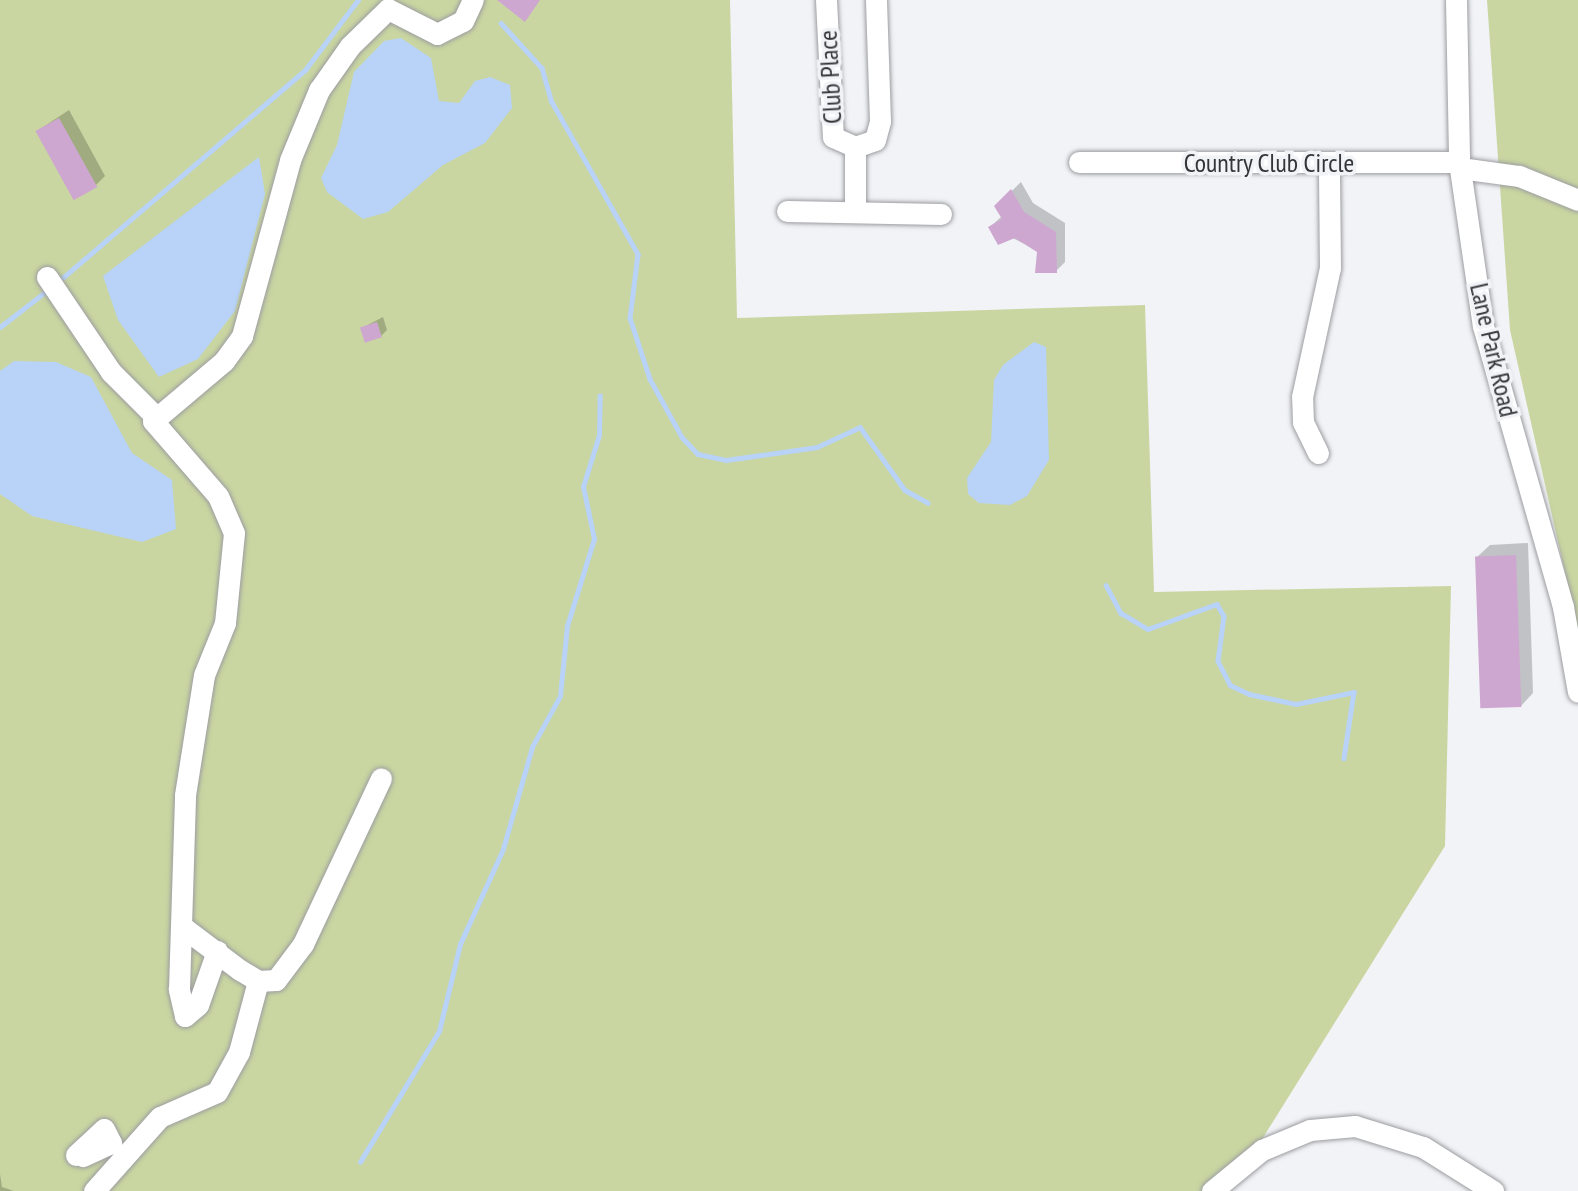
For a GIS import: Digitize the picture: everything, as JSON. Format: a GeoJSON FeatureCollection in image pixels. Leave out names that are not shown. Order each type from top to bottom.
{"type":"FeatureCollection","features":[{"type":"Feature","properties":{"kind":"street"},"geometry":{"type":"LineString","coordinates":[[157,418],[225,361],[242,336],[290,160],[318,90],[350,46],[388,9],[437,34],[463,21],[473,0]]}},
{"type":"Feature","properties":{"kind":"street","name":"Club Place"},"geometry":{"type":"LineString","coordinates":[[826,0],[833,137],[855,147],[875,140],[880,121],[876,0]]}},
{"type":"Feature","properties":{"kind":"street","name":"Lane Park Road"},"geometry":{"type":"LineString","coordinates":[[1456,0],[1460,165],[1483,326],[1563,607],[1578,692]]}},
{"type":"Feature","properties":{"kind":"street"},"geometry":{"type":"LineString","coordinates":[[855,147],[855,212]]}},
{"type":"Feature","properties":{"kind":"street","name":"Country Club Circle"},"geometry":{"type":"LineString","coordinates":[[1079,162],[1460,165],[1519,176],[1578,200]]}},
{"type":"Feature","properties":{"kind":"street"},"geometry":{"type":"LineString","coordinates":[[1318,453],[1303,422],[1302,397],[1331,268],[1329,164]]}},
{"type":"Feature","properties":{"kind":"street"},"geometry":{"type":"LineString","coordinates":[[787,211],[941,214]]}},
{"type":"Feature","properties":{"kind":"street"},"geometry":{"type":"LineString","coordinates":[[47,277],[111,372],[157,418],[167,441],[218,496],[234,533],[225,623],[204,675],[185,795],[184,928],[179,989],[185,1016],[198,1005],[217,951]]}},
{"type":"Feature","properties":{"kind":"street"},"geometry":{"type":"LineString","coordinates":[[184,928],[258,981],[276,980],[303,944],[381,778]]}},
{"type":"Feature","properties":{"kind":"street"},"geometry":{"type":"LineString","coordinates":[[94,1191],[160,1117],[217,1091],[239,1052],[258,981]]}},
{"type":"Feature","properties":{"kind":"street"},"geometry":{"type":"LineString","coordinates":[[1212,1191],[1262,1150],[1310,1130],[1355,1126],[1423,1147],[1493,1191]]}},
{"type":"Feature","properties":{"kind":"green space"},"geometry":{"type":"Polygon","coordinates":[[[0,0],[730,0],[737,318],[1145,305],[1154,592],[1451,586],[1445,846],[1259,1144],[1202,1191],[0,1191],[0,0]]]}},
{"type":"Feature","properties":{"kind":"green space"},"geometry":{"type":"Polygon","coordinates":[[[1487,0],[1578,0],[1578,630],[1510,330],[1487,0]]]}},
{"type":"Feature","properties":{"kind":"water"},"geometry":{"type":"Polygon","coordinates":[[[401,38],[431,58],[439,101],[459,103],[475,81],[490,77],[510,85],[512,108],[485,143],[443,165],[388,212],[363,219],[327,192],[321,178],[337,145],[354,72],[384,41],[401,38]]]}},
{"type":"Feature","properties":{"kind":"water"},"geometry":{"type":"Polygon","coordinates":[[[259,157],[265,194],[235,311],[198,359],[159,377],[118,320],[103,276],[259,157]]]}},
{"type":"Feature","properties":{"kind":"water"},"geometry":{"type":"Polygon","coordinates":[[[1034,342],[1046,347],[1049,460],[1027,496],[1010,505],[979,503],[968,494],[967,478],[991,442],[994,380],[1003,365],[1034,342]]]}},
{"type":"Feature","properties":{"kind":"water"},"geometry":{"type":"Polygon","coordinates":[[[14,361],[56,362],[91,377],[132,453],[172,480],[176,529],[142,542],[32,516],[0,494],[0,371],[14,361]]]}},
{"type":"Feature","properties":{"kind":"building"},"geometry":{"type":"Polygon","coordinates":[[[497,0],[540,0],[525,22],[497,0]]]}},
{"type":"Feature","properties":{"kind":"building"},"geometry":{"type":"Polygon","coordinates":[[[59,118],[97,187],[74,200],[35,131],[59,118]]]}},
{"type":"Feature","properties":{"kind":"building"},"geometry":{"type":"Polygon","coordinates":[[[1011,189],[1024,212],[1056,232],[1057,273],[1035,273],[1037,252],[1015,238],[998,245],[988,227],[1002,219],[994,206],[1011,189]]]}},
{"type":"Feature","properties":{"kind":"building"},"geometry":{"type":"Polygon","coordinates":[[[377,322],[382,337],[365,343],[360,328],[377,322]]]}},
{"type":"Feature","properties":{"kind":"building"},"geometry":{"type":"Polygon","coordinates":[[[1516,555],[1521,707],[1480,708],[1475,556],[1516,555]]]}},
{"type":"Feature","properties":{"kind":"waterway"},"geometry":{"type":"LineString","coordinates":[[59,281],[305,70],[358,0]]}},
{"type":"Feature","properties":{"kind":"waterway"},"geometry":{"type":"LineString","coordinates":[[501,23],[542,68],[552,102],[638,254],[630,318],[650,379],[682,437],[698,454],[726,460],[817,447],[860,427],[905,490],[928,503]]}},
{"type":"Feature","properties":{"kind":"waterway"},"geometry":{"type":"LineString","coordinates":[[0,327],[49,289]]}},
{"type":"Feature","properties":{"kind":"waterway"},"geometry":{"type":"LineString","coordinates":[[360,1162],[439,1031],[460,944],[503,849],[532,747],[560,696],[567,626],[594,539],[583,487],[599,435],[600,396]]}},
{"type":"Feature","properties":{"kind":"waterway"},"geometry":{"type":"LineString","coordinates":[[1106,585],[1121,613],[1148,629],[1217,604],[1224,616],[1218,661],[1230,685],[1249,694],[1296,704],[1354,692],[1344,758]]}}]}
